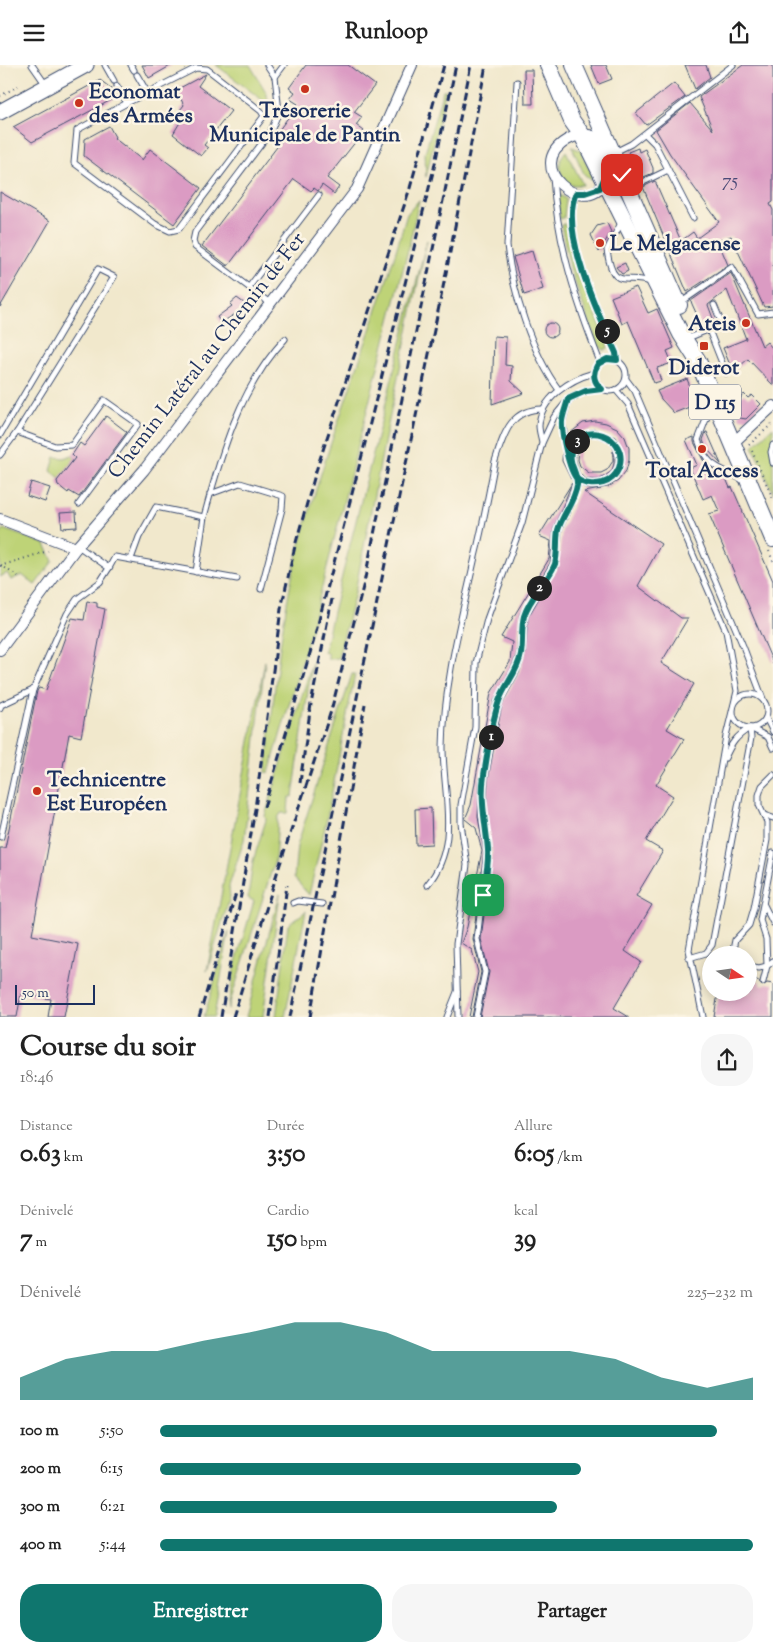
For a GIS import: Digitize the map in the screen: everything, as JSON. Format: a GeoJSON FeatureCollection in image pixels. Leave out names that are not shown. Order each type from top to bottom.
{"type":"FeatureCollection","features":[{"type":"Feature","properties":{"kind":"main road"},"geometry":{"type":"LineString","coordinates":[[0,112],[66,65]]}},
{"type":"Feature","properties":{"kind":"main road"},"geometry":{"type":"LineString","coordinates":[[0,101],[86,65]]}},
{"type":"Feature","properties":{"kind":"main road","name":"D 115"},"geometry":{"type":"LineString","coordinates":[[548,65],[572,121],[615,174],[623,218],[681,334],[698,361],[714,399],[741,445],[751,486],[773,539]]}},
{"type":"Feature","properties":{"kind":"main road"},"geometry":{"type":"LineString","coordinates":[[566,65],[572,79],[592,104]]}},
{"type":"Feature","properties":{"kind":"main road","name":"D 115"},"geometry":{"type":"LineString","coordinates":[[574,65],[592,104],[615,174],[693,336],[698,361]]}},
{"type":"Feature","properties":{"kind":"street","name":"Chemin Latéral au Chemin de Fer"},"geometry":{"type":"LineString","coordinates":[[0,650],[77,547],[144,470],[357,189],[412,65]]}},
{"type":"Feature","properties":{"kind":"street"},"geometry":{"type":"LineString","coordinates":[[582,135],[572,137],[560,145],[553,159],[552,172],[562,187],[576,193],[592,192],[600,188],[615,174]]}},
{"type":"Feature","properties":{"kind":"street"},"geometry":{"type":"LineString","coordinates":[[741,445],[773,406]]}},
{"type":"Feature","properties":{"kind":"street"},"geometry":{"type":"LineString","coordinates":[[0,519],[77,547]]}},
{"type":"Feature","properties":{"kind":"lane"},"geometry":{"type":"LineString","coordinates":[[32,65],[44,82]]}},
{"type":"Feature","properties":{"kind":"lane"},"geometry":{"type":"LineString","coordinates":[[105,65],[127,103]]}},
{"type":"Feature","properties":{"kind":"lane"},"geometry":{"type":"LineString","coordinates":[[267,65],[274,77],[279,111],[271,131],[194,232],[193,241],[196,247],[270,303]]}},
{"type":"Feature","properties":{"kind":"lane"},"geometry":{"type":"LineString","coordinates":[[274,77],[284,65]]}},
{"type":"Feature","properties":{"kind":"lane"},"geometry":{"type":"LineString","coordinates":[[615,174],[631,144],[733,65]]}},
{"type":"Feature","properties":{"kind":"lane"},"geometry":{"type":"LineString","coordinates":[[196,68],[207,69],[261,111],[264,116],[179,229],[163,230],[74,163],[77,130],[127,103],[196,68]]}},
{"type":"Feature","properties":{"kind":"lane"},"geometry":{"type":"LineString","coordinates":[[134,70],[147,92]]}},
{"type":"Feature","properties":{"kind":"lane"},"geometry":{"type":"LineString","coordinates":[[517,82],[514,167],[507,245],[510,267],[528,329],[549,377],[559,391]]}},
{"type":"Feature","properties":{"kind":"lane"},"geometry":{"type":"LineString","coordinates":[[645,134],[655,145],[692,218]]}},
{"type":"Feature","properties":{"kind":"lane"},"geometry":{"type":"LineString","coordinates":[[615,174],[668,170]]}},
{"type":"Feature","properties":{"kind":"lane"},"geometry":{"type":"LineString","coordinates":[[552,172],[557,222],[566,267],[600,362]]}},
{"type":"Feature","properties":{"kind":"lane"},"geometry":{"type":"LineString","coordinates":[[576,193],[572,204],[571,220],[580,266],[616,353],[617,360],[625,369],[626,379],[635,391],[768,708],[766,717],[760,725],[739,734],[733,741],[723,764]]}},
{"type":"Feature","properties":{"kind":"lane"},"geometry":{"type":"LineString","coordinates":[[249,287],[319,195]]}},
{"type":"Feature","properties":{"kind":"lane"},"geometry":{"type":"LineString","coordinates":[[623,218],[607,250],[614,272],[619,279],[624,281],[644,280],[657,284]]}},
{"type":"Feature","properties":{"kind":"lane"},"geometry":{"type":"LineString","coordinates":[[678,304],[732,267],[758,314],[773,312]]}},
{"type":"Feature","properties":{"kind":"lane"},"geometry":{"type":"LineString","coordinates":[[0,435],[98,269],[114,277],[17,432],[0,455]]}},
{"type":"Feature","properties":{"kind":"lane"},"geometry":{"type":"LineString","coordinates":[[693,336],[722,324],[714,305]]}},
{"type":"Feature","properties":{"kind":"lane"},"geometry":{"type":"LineString","coordinates":[[709,330],[726,373]]}},
{"type":"Feature","properties":{"kind":"lane"},"geometry":{"type":"LineString","coordinates":[[196,572],[204,517],[216,470],[246,393],[269,357],[285,339]]}},
{"type":"Feature","properties":{"kind":"lane"},"geometry":{"type":"LineString","coordinates":[[542,443],[539,425],[543,409],[559,391],[571,383],[594,373],[600,362],[609,358],[617,360]]}},
{"type":"Feature","properties":{"kind":"lane"},"geometry":{"type":"LineString","coordinates":[[594,373],[596,383],[602,389]]}},
{"type":"Feature","properties":{"kind":"lane"},"geometry":{"type":"LineString","coordinates":[[616,390],[626,379]]}},
{"type":"Feature","properties":{"kind":"lane"},"geometry":{"type":"LineString","coordinates":[[458,1017],[456,945],[467,865],[461,823],[461,805],[475,727],[476,663],[487,619],[522,523],[542,443],[554,417],[568,399],[586,391],[602,389],[616,390],[628,404],[726,631],[737,691],[691,938],[689,959],[703,1017]]}},
{"type":"Feature","properties":{"kind":"lane"},"geometry":{"type":"LineString","coordinates":[[476,1017],[485,971],[478,939],[488,851],[482,816],[484,778],[498,702],[515,671],[521,654],[524,616],[554,564],[558,529],[577,484],[570,453],[580,438],[595,433],[612,439],[617,447],[620,463],[614,476],[607,481],[592,484],[577,479],[571,467],[563,438],[562,423],[568,399]]}},
{"type":"Feature","properties":{"kind":"lane"},"geometry":{"type":"LineString","coordinates":[[714,399],[698,441],[704,457],[720,470],[730,472],[751,486]]}},
{"type":"Feature","properties":{"kind":"lane"},"geometry":{"type":"LineString","coordinates":[[17,432],[55,446],[72,445],[104,400],[138,424],[79,504]]}},
{"type":"Feature","properties":{"kind":"lane"},"geometry":{"type":"LineString","coordinates":[[427,885],[440,867],[448,845],[443,748],[445,701],[452,655],[495,461],[512,421],[527,411],[543,409]]}},
{"type":"Feature","properties":{"kind":"lane"},"geometry":{"type":"LineString","coordinates":[[773,445],[771,452],[773,463]]}},
{"type":"Feature","properties":{"kind":"lane"},"geometry":{"type":"LineString","coordinates":[[210,493],[240,483],[282,496],[282,509],[262,589]]}},
{"type":"Feature","properties":{"kind":"lane"},"geometry":{"type":"LineString","coordinates":[[131,559],[139,537],[156,507],[204,517]]}},
{"type":"Feature","properties":{"kind":"lane"},"geometry":{"type":"LineString","coordinates":[[77,547],[109,568]]}},
{"type":"Feature","properties":{"kind":"lane"},"geometry":{"type":"LineString","coordinates":[[1,837],[32,690],[67,614],[77,599],[100,583],[115,557],[237,579]]}},
{"type":"Feature","properties":{"kind":"lane"},"geometry":{"type":"LineString","coordinates":[[0,708],[2,705],[32,690]]}},
{"type":"Feature","properties":{"kind":"lane"},"geometry":{"type":"LineString","coordinates":[[763,699],[753,694],[743,695],[733,708],[734,714],[739,724],[768,737],[773,748]]}},
{"type":"Feature","properties":{"kind":"lane"},"geometry":{"type":"LineString","coordinates":[[766,717],[773,733]]}},
{"type":"Feature","properties":{"kind":"lane"},"geometry":{"type":"LineString","coordinates":[[689,959],[706,953],[712,945],[751,738],[750,728]]}},
{"type":"Feature","properties":{"kind":"lane"},"geometry":{"type":"LineString","coordinates":[[734,946],[735,940],[749,925],[754,908],[767,840],[767,822],[758,805],[758,795],[762,786],[773,775]]}},
{"type":"Feature","properties":{"kind":"lane"},"geometry":{"type":"LineString","coordinates":[[763,815],[773,819]]}},
{"type":"Feature","properties":{"kind":"lane"},"geometry":{"type":"LineString","coordinates":[[763,982],[767,966],[766,939],[760,920],[773,853]]}},
{"type":"Feature","properties":{"kind":"lane"},"geometry":{"type":"LineString","coordinates":[[293,903],[298,901],[322,903]]}},
{"type":"Feature","properties":{"kind":"lane"},"geometry":{"type":"LineString","coordinates":[[764,905],[773,923]]}},
{"type":"Feature","properties":{"kind":"lane"},"geometry":{"type":"LineString","coordinates":[[758,968],[767,966],[773,961]]}},
{"type":"Feature","properties":{"kind":"lane"},"geometry":{"type":"LineString","coordinates":[[447,1017],[458,989]]}},
{"type":"Feature","properties":{"kind":"path"},"geometry":{"type":"LineString","coordinates":[[773,423],[741,445],[773,499]]}},
{"type":"Feature","properties":{"kind":"path"},"geometry":{"type":"LineString","coordinates":[[0,565],[48,551]]}},
{"type":"Feature","properties":{"kind":"path"},"geometry":{"type":"LineString","coordinates":[[0,565],[18,577]]}},
{"type":"Feature","properties":{"kind":"green space"},"geometry":{"type":"Polygon","coordinates":[[[216,65],[250,65],[266,92],[271,110],[265,102],[216,65]]]}},
{"type":"Feature","properties":{"kind":"green space"},"geometry":{"type":"Polygon","coordinates":[[[443,90],[446,90],[426,177],[425,153],[443,90]]]}},
{"type":"Feature","properties":{"kind":"green space"},"geometry":{"type":"Polygon","coordinates":[[[572,147],[580,150],[592,174],[591,180],[584,174],[572,147]]]}},
{"type":"Feature","properties":{"kind":"green space"},"geometry":{"type":"Polygon","coordinates":[[[566,151],[583,185],[571,185],[563,178],[560,165],[566,151]]]}},
{"type":"Feature","properties":{"kind":"green space"},"geometry":{"type":"Polygon","coordinates":[[[560,195],[566,199],[564,218],[560,219],[558,201],[560,195]]]}},
{"type":"Feature","properties":{"kind":"green space"},"geometry":{"type":"Polygon","coordinates":[[[419,200],[410,242],[311,630],[269,773],[266,772],[278,659],[292,576],[299,548],[324,464],[381,298],[407,214],[419,200]]]}},
{"type":"Feature","properties":{"kind":"green space"},"geometry":{"type":"Polygon","coordinates":[[[565,224],[576,274],[589,297],[607,342],[608,348],[604,350],[597,344],[571,271],[561,225],[565,224]]]}},
{"type":"Feature","properties":{"kind":"green space"},"geometry":{"type":"Polygon","coordinates":[[[427,240],[354,597],[338,658],[328,659],[328,654],[324,652],[333,612],[427,240]]]}},
{"type":"Feature","properties":{"kind":"green space"},"geometry":{"type":"Polygon","coordinates":[[[773,427],[773,493],[753,446],[773,427]]]}},
{"type":"Feature","properties":{"kind":"green space"},"geometry":{"type":"Polygon","coordinates":[[[72,455],[75,458],[60,478],[51,471],[55,457],[64,458],[72,455]]]}},
{"type":"Feature","properties":{"kind":"green space"},"geometry":{"type":"Polygon","coordinates":[[[3,529],[45,544],[53,561],[35,585],[22,575],[11,580],[7,573],[0,577],[0,536],[3,529]]]}},
{"type":"Feature","properties":{"kind":"green space"},"geometry":{"type":"Polygon","coordinates":[[[265,661],[244,840],[229,886],[230,897],[207,971],[265,661]]]}},
{"type":"Feature","properties":{"kind":"green space"},"geometry":{"type":"Polygon","coordinates":[[[312,663],[293,796],[289,798],[288,813],[281,813],[278,818],[275,860],[228,1009],[235,965],[254,901],[248,898],[253,861],[312,663]]]}},
{"type":"Feature","properties":{"kind":"green space"},"geometry":{"type":"Polygon","coordinates":[[[352,674],[355,674],[326,823],[309,895],[294,878],[297,846],[352,674]]]}},
{"type":"Feature","properties":{"kind":"green space"},"geometry":{"type":"Polygon","coordinates":[[[280,894],[263,1017],[246,1017],[280,894]]]}},
{"type":"Feature","properties":{"kind":"green space"},"geometry":{"type":"Polygon","coordinates":[[[306,911],[285,1017],[276,1017],[288,925],[306,911]]]}},
{"type":"Feature","properties":{"kind":"green space"},"geometry":{"type":"Polygon","coordinates":[[[229,931],[214,1017],[204,1017],[229,931]]]}},
{"type":"Feature","properties":{"kind":"building"},"geometry":{"type":"Polygon","coordinates":[[[142,65],[172,65],[149,78],[142,65]]]}},
{"type":"Feature","properties":{"kind":"building"},"geometry":{"type":"Polygon","coordinates":[[[306,65],[348,65],[375,85],[354,112],[362,117],[356,125],[364,131],[327,178],[339,187],[334,194],[322,185],[318,191],[314,188],[311,191],[294,179],[228,266],[202,246],[283,139],[276,134],[298,104],[290,99],[295,92],[289,88],[306,65]]]}},
{"type":"Feature","properties":{"kind":"building"},"geometry":{"type":"Polygon","coordinates":[[[591,65],[606,65],[612,79],[599,84],[591,65]]]}},
{"type":"Feature","properties":{"kind":"building"},"geometry":{"type":"Polygon","coordinates":[[[685,65],[706,65],[710,77],[695,89],[685,65]]]}},
{"type":"Feature","properties":{"kind":"building"},"geometry":{"type":"Polygon","coordinates":[[[743,65],[773,65],[773,202],[770,204],[773,210],[773,306],[764,307],[731,236],[718,241],[728,265],[687,292],[643,187],[655,181],[681,241],[693,232],[697,238],[719,222],[670,154],[656,130],[690,103],[713,130],[699,97],[743,65]]]}},
{"type":"Feature","properties":{"kind":"building"},"geometry":{"type":"Polygon","coordinates":[[[524,70],[532,70],[533,104],[525,104],[524,70]]]}},
{"type":"Feature","properties":{"kind":"building"},"geometry":{"type":"Polygon","coordinates":[[[206,74],[198,86],[231,111],[204,145],[208,148],[201,156],[173,134],[185,114],[180,110],[184,105],[176,90],[206,74]]]}},
{"type":"Feature","properties":{"kind":"building","name":"Economat des Armées"},"geometry":{"type":"Polygon","coordinates":[[[100,80],[112,89],[115,98],[32,142],[13,127],[100,80]]]}},
{"type":"Feature","properties":{"kind":"building"},"geometry":{"type":"Polygon","coordinates":[[[674,83],[685,97],[646,125],[636,113],[674,83]]]}},
{"type":"Feature","properties":{"kind":"building"},"geometry":{"type":"Polygon","coordinates":[[[109,126],[114,138],[142,160],[150,149],[201,188],[174,224],[84,156],[85,139],[109,126]]]}},
{"type":"Feature","properties":{"kind":"building"},"geometry":{"type":"Polygon","coordinates":[[[638,148],[639,152],[645,149],[653,168],[653,173],[639,179],[628,152],[638,148]]]}},
{"type":"Feature","properties":{"kind":"building"},"geometry":{"type":"Polygon","coordinates":[[[0,192],[50,221],[0,307],[0,192]]]}},
{"type":"Feature","properties":{"kind":"building","name":"Le Melgacense"},"geometry":{"type":"Polygon","coordinates":[[[607,223],[611,232],[599,252],[591,235],[597,226],[607,223]]]}},
{"type":"Feature","properties":{"kind":"building"},"geometry":{"type":"Polygon","coordinates":[[[532,251],[543,289],[524,295],[513,257],[532,251]]]}},
{"type":"Feature","properties":{"kind":"building"},"geometry":{"type":"Polygon","coordinates":[[[625,263],[628,271],[622,274],[616,267],[625,263]]]}},
{"type":"Feature","properties":{"kind":"building","name":"Ateis"},"geometry":{"type":"Polygon","coordinates":[[[731,273],[762,346],[767,342],[773,349],[773,385],[748,359],[733,372],[723,348],[746,339],[727,290],[708,305],[714,321],[702,326],[692,304],[691,301],[731,273]]]}},
{"type":"Feature","properties":{"kind":"building"},"geometry":{"type":"Polygon","coordinates":[[[636,287],[648,313],[657,309],[674,348],[667,351],[672,363],[657,368],[661,381],[654,383],[628,321],[622,324],[611,297],[636,287]]]}},
{"type":"Feature","properties":{"kind":"building"},"geometry":{"type":"Polygon","coordinates":[[[237,298],[248,306],[221,323],[217,317],[232,306],[230,304],[237,298]]]}},
{"type":"Feature","properties":{"kind":"building"},"geometry":{"type":"Polygon","coordinates":[[[551,323],[556,325],[558,330],[556,335],[551,337],[546,335],[544,330],[546,325],[551,323]]]}},
{"type":"Feature","properties":{"kind":"building"},"geometry":{"type":"Polygon","coordinates":[[[494,336],[506,337],[505,365],[512,366],[511,381],[524,393],[492,404],[494,336]]]}},
{"type":"Feature","properties":{"kind":"building"},"geometry":{"type":"Polygon","coordinates":[[[687,379],[697,404],[674,413],[661,399],[657,391],[687,379]]]}},
{"type":"Feature","properties":{"kind":"building"},"geometry":{"type":"Polygon","coordinates":[[[744,394],[748,398],[752,395],[761,404],[746,419],[740,418],[735,404],[744,394]]]}},
{"type":"Feature","properties":{"kind":"building"},"geometry":{"type":"Polygon","coordinates":[[[106,416],[127,432],[79,497],[69,491],[68,493],[58,485],[57,481],[75,458],[72,455],[80,443],[84,446],[106,416]]]}},
{"type":"Feature","properties":{"kind":"building"},"geometry":{"type":"Polygon","coordinates":[[[595,421],[617,428],[625,437],[629,448],[629,460],[626,471],[618,481],[608,487],[601,488],[611,484],[619,476],[623,465],[622,452],[616,437],[594,429],[577,434],[570,442],[569,434],[583,423],[595,421]]]}},
{"type":"Feature","properties":{"kind":"building"},"geometry":{"type":"Polygon","coordinates":[[[706,432],[721,464],[706,448],[703,440],[706,432]]]}},
{"type":"Feature","properties":{"kind":"building"},"geometry":{"type":"Polygon","coordinates":[[[694,437],[694,442],[703,460],[714,470],[725,476],[730,488],[732,487],[773,581],[773,663],[709,514],[719,511],[712,495],[703,499],[690,468],[697,465],[686,440],[694,437]]]}},
{"type":"Feature","properties":{"kind":"building"},"geometry":{"type":"Polygon","coordinates":[[[587,440],[579,448],[578,460],[580,466],[589,473],[601,473],[607,470],[613,461],[613,451],[614,453],[612,471],[599,480],[585,479],[579,473],[575,458],[577,448],[582,442],[587,440]]]}},
{"type":"Feature","properties":{"kind":"building"},"geometry":{"type":"Polygon","coordinates":[[[563,447],[566,462],[571,479],[562,461],[563,447]]]}},
{"type":"Feature","properties":{"kind":"building"},"geometry":{"type":"Polygon","coordinates":[[[31,482],[50,488],[45,502],[27,496],[31,482]]]}},
{"type":"Feature","properties":{"kind":"building"},"geometry":{"type":"Polygon","coordinates":[[[572,483],[554,528],[550,563],[520,614],[517,653],[511,670],[494,701],[480,778],[478,817],[484,851],[473,939],[481,972],[472,1017],[469,1017],[478,972],[472,950],[461,943],[467,927],[482,851],[476,828],[465,819],[471,805],[491,693],[510,662],[512,642],[501,637],[549,559],[551,541],[539,536],[572,483]]]}},
{"type":"Feature","properties":{"kind":"building"},"geometry":{"type":"Polygon","coordinates":[[[581,486],[590,489],[601,489],[584,492],[661,544],[638,586],[681,618],[688,618],[661,663],[694,684],[667,729],[684,739],[656,785],[673,796],[646,841],[663,851],[636,896],[652,905],[625,951],[641,962],[614,1008],[629,1017],[480,1017],[489,972],[481,939],[492,851],[486,816],[488,779],[502,704],[519,673],[525,654],[528,617],[558,566],[562,530],[581,486]]]}},
{"type":"Feature","properties":{"kind":"building"},"geometry":{"type":"Polygon","coordinates":[[[76,512],[77,527],[62,528],[60,513],[76,512]]]}},
{"type":"Feature","properties":{"kind":"building","name":"Technicentre Est Européen"},"geometry":{"type":"Polygon","coordinates":[[[87,601],[97,603],[97,607],[105,609],[81,737],[69,734],[32,935],[78,944],[64,1017],[48,1017],[51,999],[21,994],[17,1017],[0,1017],[0,848],[5,848],[37,691],[39,688],[46,690],[72,618],[84,620],[87,601]]]}},
{"type":"Feature","properties":{"kind":"building"},"geometry":{"type":"Polygon","coordinates":[[[431,808],[432,844],[416,845],[415,809],[431,808]]]}},
{"type":"Feature","properties":{"kind":"building"},"geometry":{"type":"Polygon","coordinates":[[[758,981],[762,986],[767,983],[773,984],[773,1017],[714,1017],[717,1001],[758,1001],[758,981]]]}},
{"type":"Feature","properties":{"kind":"railway"},"geometry":{"type":"LineString","coordinates":[[221,1017],[255,809],[281,609],[295,546],[316,471],[410,188],[444,65]]}},
{"type":"Feature","properties":{"kind":"railway"},"geometry":{"type":"LineString","coordinates":[[264,807],[313,643],[360,463],[434,168],[456,65]]}},
{"type":"Feature","properties":{"kind":"railway"},"geometry":{"type":"LineString","coordinates":[[233,1017],[278,870],[331,711],[364,583],[471,65]]}},
{"type":"Feature","properties":{"kind":"railway"},"geometry":{"type":"LineString","coordinates":[[290,1017],[446,273],[486,65]]}},
{"type":"Feature","properties":{"kind":"railway"},"geometry":{"type":"LineString","coordinates":[[300,783],[311,704],[332,599]]}},
{"type":"Feature","properties":{"kind":"railway"},"geometry":{"type":"LineString","coordinates":[[310,1017],[365,704]]}},
{"type":"Feature","properties":{"kind":"railway"},"geometry":{"type":"LineString","coordinates":[[270,1017],[287,885]]}},
{"type":"Feature","properties":{"kind":"railway"},"geometry":{"type":"LineString","coordinates":[[199,1017],[236,893]]}},
{"type":"Feature","properties":{"kind":"place","name":"Trésorerie Municipale de Pantin"},"geometry":{"type":"Point","coordinates":[305,89]}},
{"type":"Feature","properties":{"kind":"place","name":"Economat des Armées"},"geometry":{"type":"Point","coordinates":[79,103]}},
{"type":"Feature","properties":{"kind":"place","name":"Le Melgacense"},"geometry":{"type":"Point","coordinates":[600,243]}},
{"type":"Feature","properties":{"kind":"place","name":"Ateis"},"geometry":{"type":"Point","coordinates":[746,323]}},
{"type":"Feature","properties":{"kind":"place","name":"Diderot"},"geometry":{"type":"Point","coordinates":[704,346]}},
{"type":"Feature","properties":{"kind":"place","name":"Total Access"},"geometry":{"type":"Point","coordinates":[702,449]}},
{"type":"Feature","properties":{"kind":"place","name":"Technicentre Est Européen"},"geometry":{"type":"Point","coordinates":[37,791]}},
{"type":"Feature","properties":{"kind":"route"},"geometry":{"type":"LineString","coordinates":[[483,895],[488,851],[482,816],[484,778],[498,702],[515,671],[521,654],[524,616],[554,564],[558,529],[569,508],[577,484],[575,474],[571,465],[570,453],[573,445],[580,438],[595,433],[604,434],[612,439],[617,447],[620,454],[620,463],[614,476],[600,484],[584,483],[577,479],[574,475],[571,467],[563,438],[562,423],[568,399],[586,391],[602,389],[596,383],[594,376],[595,368],[598,364],[607,359],[617,360],[616,353],[580,266],[571,220],[572,204],[576,193],[592,192],[600,188],[609,168],[622,175]]}}]}
